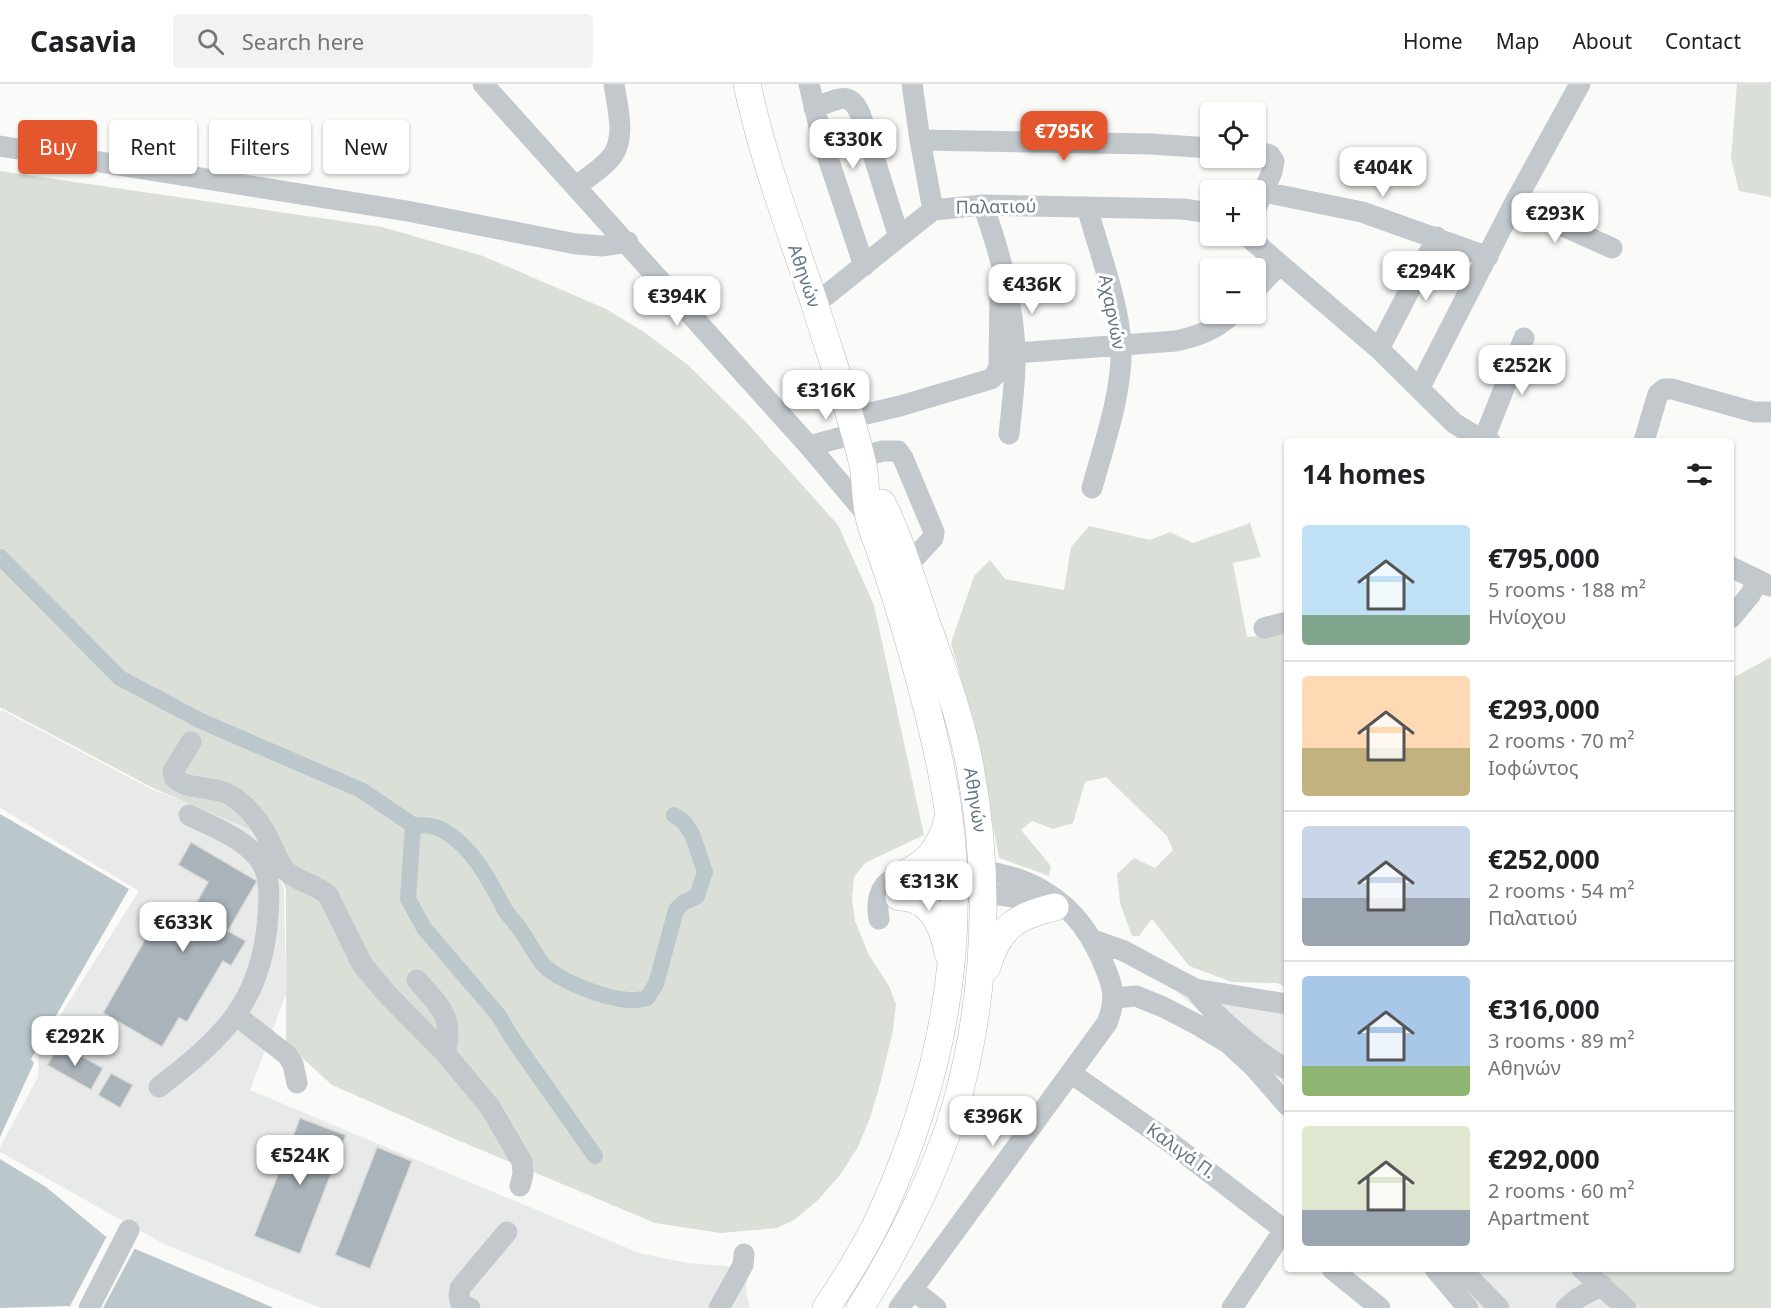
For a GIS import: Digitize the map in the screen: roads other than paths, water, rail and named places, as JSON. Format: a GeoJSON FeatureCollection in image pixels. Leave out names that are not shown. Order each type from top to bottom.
{"type":"FeatureCollection","features":[{"type":"Feature","properties":{"kind":"main road","name":"Αθηνών"},"geometry":{"type":"LineString","coordinates":[[747,84],[781,209],[814,305],[877,512],[933,736],[949,814],[954,882],[951,975],[932,1069],[916,1124],[881,1215],[861,1253],[826,1308]]}},
{"type":"Feature","properties":{"kind":"main road","name":"Αθηνών"},"geometry":{"type":"LineString","coordinates":[[860,1308],[904,1232],[949,1125],[964,1073],[977,990],[982,947],[984,883],[982,847],[970,765],[961,727],[907,566],[877,512]]}},
{"type":"Feature","properties":{"kind":"main road"},"geometry":{"type":"LineString","coordinates":[[949,814],[940,843],[932,855],[898,886],[920,900],[933,914],[945,939],[951,975]]}},
{"type":"Feature","properties":{"kind":"main road"},"geometry":{"type":"LineString","coordinates":[[977,990],[999,938],[1011,923],[1029,914],[1064,910]]}},
{"type":"Feature","properties":{"kind":"street"},"geometry":{"type":"LineString","coordinates":[[483,84],[628,242],[809,446],[877,512]]}},
{"type":"Feature","properties":{"kind":"street"},"geometry":{"type":"LineString","coordinates":[[576,187],[613,156],[618,146],[619,132],[614,84]]}},
{"type":"Feature","properties":{"kind":"street"},"geometry":{"type":"LineString","coordinates":[[809,84],[823,143],[864,266]]}},
{"type":"Feature","properties":{"kind":"street"},"geometry":{"type":"LineString","coordinates":[[912,84],[933,210]]}},
{"type":"Feature","properties":{"kind":"street"},"geometry":{"type":"LineString","coordinates":[[1420,387],[1514,204],[1580,84]]}},
{"type":"Feature","properties":{"kind":"street"},"geometry":{"type":"LineString","coordinates":[[814,108],[846,98],[852,99],[856,104],[899,237]]}},
{"type":"Feature","properties":{"kind":"street"},"geometry":{"type":"LineString","coordinates":[[920,140],[1152,144],[1200,147]]}},
{"type":"Feature","properties":{"kind":"street"},"geometry":{"type":"LineString","coordinates":[[0,146],[407,211],[576,244],[603,246],[628,242]]}},
{"type":"Feature","properties":{"kind":"street"},"geometry":{"type":"LineString","coordinates":[[1266,156],[1274,166],[1266,185]]}},
{"type":"Feature","properties":{"kind":"street"},"geometry":{"type":"LineString","coordinates":[[1266,201],[1354,210],[1437,237],[1488,257]]}},
{"type":"Feature","properties":{"kind":"street"},"geometry":{"type":"LineString","coordinates":[[1514,204],[1612,248]]}},
{"type":"Feature","properties":{"kind":"street"},"geometry":{"type":"LineString","coordinates":[[983,205],[997,244],[1012,317],[1015,353],[1010,434]]}},
{"type":"Feature","properties":{"kind":"street","name":"Παλατιού"},"geometry":{"type":"LineString","coordinates":[[814,305],[933,210],[983,205],[1183,209],[1200,212]]}},
{"type":"Feature","properties":{"kind":"street","name":"Αχαρνών"},"geometry":{"type":"LineString","coordinates":[[1087,207],[1110,290],[1121,345],[1117,389],[1092,488]]}},
{"type":"Feature","properties":{"kind":"street"},"geometry":{"type":"LineString","coordinates":[[1379,349],[1437,237]]}},
{"type":"Feature","properties":{"kind":"street"},"geometry":{"type":"LineString","coordinates":[[1258,246],[1379,349],[1454,423],[1483,438]]}},
{"type":"Feature","properties":{"kind":"street"},"geometry":{"type":"LineString","coordinates":[[1266,279],[1280,264]]}},
{"type":"Feature","properties":{"kind":"street"},"geometry":{"type":"LineString","coordinates":[[857,444],[900,406],[991,379],[999,365],[1000,294],[1001,288],[1007,284]]}},
{"type":"Feature","properties":{"kind":"street"},"geometry":{"type":"LineString","coordinates":[[1015,353],[1176,341],[1213,330],[1220,324]]}},
{"type":"Feature","properties":{"kind":"street"},"geometry":{"type":"LineString","coordinates":[[1488,438],[1524,338]]}},
{"type":"Feature","properties":{"kind":"street"},"geometry":{"type":"LineString","coordinates":[[1645,438],[1658,394],[1664,389],[1672,389],[1754,412],[1771,412]]}},
{"type":"Feature","properties":{"kind":"street"},"geometry":{"type":"LineString","coordinates":[[809,446],[857,444],[883,451],[898,452],[903,458],[934,532],[933,538],[907,566]]}},
{"type":"Feature","properties":{"kind":"street"},"geometry":{"type":"LineString","coordinates":[[1734,568],[1765,583],[1750,595],[1734,614]]}},
{"type":"Feature","properties":{"kind":"street"},"geometry":{"type":"LineString","coordinates":[[1264,628],[1284,623]]}},
{"type":"Feature","properties":{"kind":"street"},"geometry":{"type":"LineString","coordinates":[[191,742],[173,771],[174,777],[184,785],[222,790],[250,810],[263,828],[284,869],[297,878],[322,889],[328,895],[362,964],[386,993],[445,1053],[490,1107],[516,1151],[523,1170],[520,1186]]}},
{"type":"Feature","properties":{"kind":"street"},"geometry":{"type":"LineString","coordinates":[[159,1087],[200,1055],[237,1016],[249,995],[261,963],[267,924],[267,877],[261,862],[248,848],[219,829],[189,814]]}},
{"type":"Feature","properties":{"kind":"street"},"geometry":{"type":"LineString","coordinates":[[898,886],[919,892],[954,882],[984,883],[1010,896],[1037,901],[1064,910],[1093,940],[1115,998],[1107,1023],[1072,1074],[899,1308]]}},
{"type":"Feature","properties":{"kind":"street"},"geometry":{"type":"LineString","coordinates":[[1093,940],[1124,951],[1195,989],[1284,1004]]}},
{"type":"Feature","properties":{"kind":"street"},"geometry":{"type":"LineString","coordinates":[[417,980],[439,1005],[447,1019],[448,1040],[445,1053]]}},
{"type":"Feature","properties":{"kind":"street"},"geometry":{"type":"LineString","coordinates":[[1195,989],[1227,1023],[1284,1068]]}},
{"type":"Feature","properties":{"kind":"street"},"geometry":{"type":"LineString","coordinates":[[1115,998],[1136,996],[1163,1007],[1228,1043],[1254,1067],[1284,1102]]}},
{"type":"Feature","properties":{"kind":"street"},"geometry":{"type":"LineString","coordinates":[[237,1016],[287,1055],[293,1064],[297,1083]]}},
{"type":"Feature","properties":{"kind":"street","name":"Καλιγά Π."},"geometry":{"type":"LineString","coordinates":[[1072,1074],[1163,1137],[1284,1229]]}},
{"type":"Feature","properties":{"kind":"street"},"geometry":{"type":"LineString","coordinates":[[89,1308],[129,1230]]}},
{"type":"Feature","properties":{"kind":"street"},"geometry":{"type":"LineString","coordinates":[[470,1308],[461,1304],[460,1288],[507,1232]]}},
{"type":"Feature","properties":{"kind":"street"},"geometry":{"type":"LineString","coordinates":[[1232,1308],[1284,1234]]}},
{"type":"Feature","properties":{"kind":"street"},"geometry":{"type":"LineString","coordinates":[[719,1308],[743,1265],[744,1254]]}},
{"type":"Feature","properties":{"kind":"street"},"geometry":{"type":"LineString","coordinates":[[1336,1272],[1380,1308]]}},
{"type":"Feature","properties":{"kind":"street"},"geometry":{"type":"LineString","coordinates":[[1438,1272],[1468,1308]]}},
{"type":"Feature","properties":{"kind":"street"},"geometry":{"type":"LineString","coordinates":[[1464,1272],[1499,1308]]}},
{"type":"Feature","properties":{"kind":"street"},"geometry":{"type":"LineString","coordinates":[[1586,1272],[1626,1308]]}},
{"type":"Feature","properties":{"kind":"street"},"geometry":{"type":"LineString","coordinates":[[1566,1308],[1578,1298],[1602,1285]]}},
{"type":"Feature","properties":{"kind":"street"},"geometry":{"type":"LineString","coordinates":[[912,1289],[936,1308]]}},
{"type":"Feature","properties":{"kind":"waterway"},"geometry":{"type":"LineString","coordinates":[[0,557],[120,678],[201,721],[361,790],[413,825],[408,899],[424,928],[499,1016],[595,1156]]}},
{"type":"Feature","properties":{"kind":"waterway"},"geometry":{"type":"LineString","coordinates":[[413,825],[440,829],[464,846],[480,866],[507,913],[549,970],[595,993],[634,1000],[647,998],[656,984],[676,910],[683,903],[697,896],[705,872],[692,834],[684,822],[674,815]]}}]}
